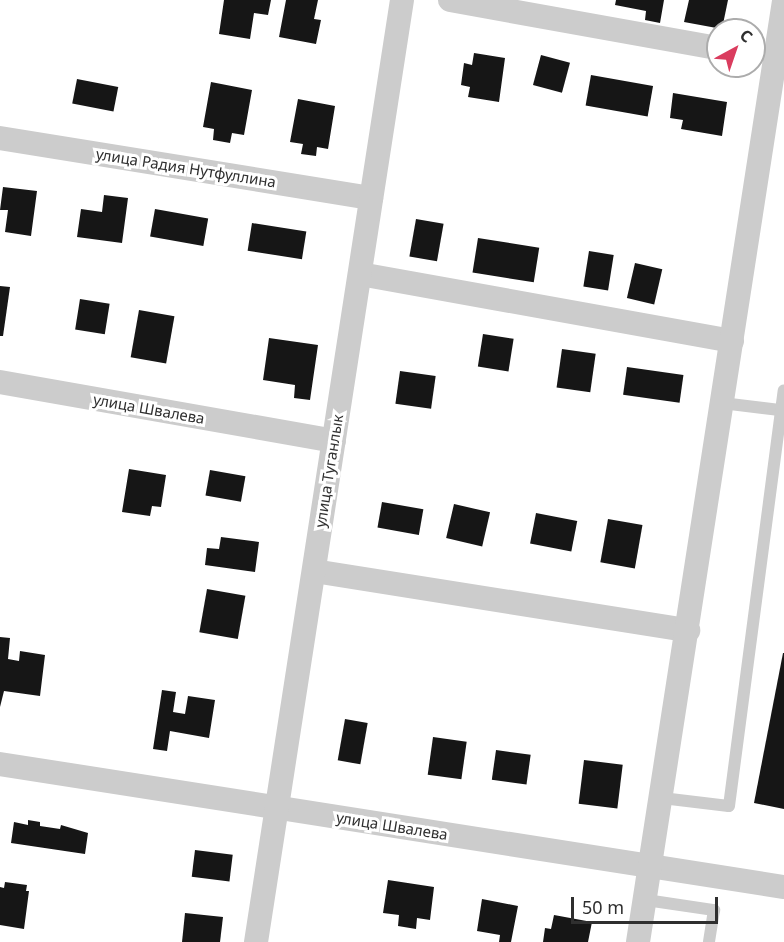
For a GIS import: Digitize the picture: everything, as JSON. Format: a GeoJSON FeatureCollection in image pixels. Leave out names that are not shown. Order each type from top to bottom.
{"type":"FeatureCollection","features":[{"type":"Feature","properties":{"kind":"street","name":"улица Туганлык"},"geometry":{"type":"LineString","coordinates":[[256,942],[402,0]]}},
{"type":"Feature","properties":{"kind":"street"},"geometry":{"type":"LineString","coordinates":[[450,0],[706,46]]}},
{"type":"Feature","properties":{"kind":"street"},"geometry":{"type":"LineString","coordinates":[[766,53],[784,1]]}},
{"type":"Feature","properties":{"kind":"street"},"geometry":{"type":"LineString","coordinates":[[638,942],[732,341],[762,78]]}},
{"type":"Feature","properties":{"kind":"street","name":"улица Радия Нутфуллина"},"geometry":{"type":"LineString","coordinates":[[0,138],[371,198]]}},
{"type":"Feature","properties":{"kind":"street"},"geometry":{"type":"LineString","coordinates":[[360,274],[732,341]]}},
{"type":"Feature","properties":{"kind":"street","name":"улица Швалева"},"geometry":{"type":"LineString","coordinates":[[0,382],[334,441]]}},
{"type":"Feature","properties":{"kind":"street"},"geometry":{"type":"LineString","coordinates":[[314,571],[688,630]]}},
{"type":"Feature","properties":{"kind":"street","name":"улица Швалева"},"geometry":{"type":"LineString","coordinates":[[0,764],[784,887]]}},
{"type":"Feature","properties":{"kind":"lane"},"geometry":{"type":"LineString","coordinates":[[662,798],[729,806],[784,391]]}},
{"type":"Feature","properties":{"kind":"lane"},"geometry":{"type":"LineString","coordinates":[[722,402],[780,410]]}},
{"type":"Feature","properties":{"kind":"lane"},"geometry":{"type":"LineString","coordinates":[[646,900],[714,910],[709,942]]}},
{"type":"Feature","properties":{"kind":"building"},"geometry":{"type":"Polygon","coordinates":[[[224,0],[271,0],[268,15],[254,13],[250,39],[219,34],[224,0]]]}},
{"type":"Feature","properties":{"kind":"building"},"geometry":{"type":"Polygon","coordinates":[[[286,0],[318,0],[314,19],[321,20],[316,44],[279,37],[286,0]]]}},
{"type":"Feature","properties":{"kind":"building"},"geometry":{"type":"Polygon","coordinates":[[[616,0],[664,0],[660,23],[645,20],[646,11],[615,5],[616,0]]]}},
{"type":"Feature","properties":{"kind":"building"},"geometry":{"type":"Polygon","coordinates":[[[689,0],[728,0],[724,18],[706,18],[706,26],[684,22],[689,0]]]}},
{"type":"Feature","properties":{"kind":"building"},"geometry":{"type":"Polygon","coordinates":[[[474,53],[505,58],[499,102],[468,97],[470,87],[461,85],[464,63],[472,65],[474,53]]]}},
{"type":"Feature","properties":{"kind":"building"},"geometry":{"type":"Polygon","coordinates":[[[541,55],[570,63],[562,93],[533,85],[541,55]]]}},
{"type":"Feature","properties":{"kind":"building"},"geometry":{"type":"Polygon","coordinates":[[[591,75],[653,86],[648,116],[586,106],[591,75]]]}},
{"type":"Feature","properties":{"kind":"building"},"geometry":{"type":"Polygon","coordinates":[[[77,79],[118,87],[113,112],[72,104],[77,79]]]}},
{"type":"Feature","properties":{"kind":"building"},"geometry":{"type":"Polygon","coordinates":[[[211,82],[252,90],[244,135],[232,133],[230,143],[213,140],[214,129],[203,127],[211,82]]]}},
{"type":"Feature","properties":{"kind":"building"},"geometry":{"type":"Polygon","coordinates":[[[673,93],[727,102],[722,136],[681,129],[683,120],[670,118],[673,93]]]}},
{"type":"Feature","properties":{"kind":"building"},"geometry":{"type":"Polygon","coordinates":[[[298,99],[335,106],[328,149],[317,147],[316,156],[301,154],[303,144],[290,142],[298,99]]]}},
{"type":"Feature","properties":{"kind":"building"},"geometry":{"type":"Polygon","coordinates":[[[3,187],[37,191],[31,236],[5,232],[8,210],[0,210],[3,187]]]}},
{"type":"Feature","properties":{"kind":"building"},"geometry":{"type":"Polygon","coordinates":[[[104,195],[128,198],[122,243],[77,237],[81,209],[102,212],[104,195]]]}},
{"type":"Feature","properties":{"kind":"building"},"geometry":{"type":"Polygon","coordinates":[[[155,209],[208,218],[203,246],[150,237],[155,209]]]}},
{"type":"Feature","properties":{"kind":"building"},"geometry":{"type":"Polygon","coordinates":[[[416,219],[444,224],[437,261],[409,256],[416,219]]]}},
{"type":"Feature","properties":{"kind":"building"},"geometry":{"type":"Polygon","coordinates":[[[252,223],[306,232],[302,259],[248,251],[252,223]]]}},
{"type":"Feature","properties":{"kind":"building"},"geometry":{"type":"Polygon","coordinates":[[[478,238],[539,248],[534,282],[473,273],[478,238]]]}},
{"type":"Feature","properties":{"kind":"building"},"geometry":{"type":"Polygon","coordinates":[[[589,251],[614,255],[608,290],[583,287],[589,251]]]}},
{"type":"Feature","properties":{"kind":"building"},"geometry":{"type":"Polygon","coordinates":[[[635,263],[662,269],[654,304],[627,298],[635,263]]]}},
{"type":"Feature","properties":{"kind":"building"},"geometry":{"type":"Polygon","coordinates":[[[0,286],[10,287],[3,336],[0,336],[0,286]]]}},
{"type":"Feature","properties":{"kind":"building"},"geometry":{"type":"Polygon","coordinates":[[[80,299],[110,304],[105,334],[75,330],[80,299]]]}},
{"type":"Feature","properties":{"kind":"building"},"geometry":{"type":"Polygon","coordinates":[[[139,310],[174,316],[166,364],[131,357],[139,310]]]}},
{"type":"Feature","properties":{"kind":"building"},"geometry":{"type":"Polygon","coordinates":[[[483,334],[514,339],[508,371],[478,367],[483,334]]]}},
{"type":"Feature","properties":{"kind":"building"},"geometry":{"type":"Polygon","coordinates":[[[269,338],[318,345],[310,400],[294,398],[295,385],[263,380],[269,338]]]}},
{"type":"Feature","properties":{"kind":"building"},"geometry":{"type":"Polygon","coordinates":[[[562,349],[596,354],[590,392],[557,388],[562,349]]]}},
{"type":"Feature","properties":{"kind":"building"},"geometry":{"type":"Polygon","coordinates":[[[627,367],[683,375],[680,403],[623,395],[627,367]]]}},
{"type":"Feature","properties":{"kind":"building"},"geometry":{"type":"Polygon","coordinates":[[[400,371],[436,376],[431,409],[395,404],[400,371]]]}},
{"type":"Feature","properties":{"kind":"building"},"geometry":{"type":"Polygon","coordinates":[[[129,469],[166,475],[161,507],[152,506],[150,516],[122,512],[129,469]]]}},
{"type":"Feature","properties":{"kind":"building"},"geometry":{"type":"Polygon","coordinates":[[[210,470],[245,476],[241,502],[205,496],[210,470]]]}},
{"type":"Feature","properties":{"kind":"building"},"geometry":{"type":"Polygon","coordinates":[[[382,502],[423,509],[419,535],[377,528],[382,502]]]}},
{"type":"Feature","properties":{"kind":"building"},"geometry":{"type":"Polygon","coordinates":[[[454,504],[490,512],[482,546],[446,538],[454,504]]]}},
{"type":"Feature","properties":{"kind":"building"},"geometry":{"type":"Polygon","coordinates":[[[536,513],[577,521],[571,551],[530,543],[536,513]]]}},
{"type":"Feature","properties":{"kind":"building"},"geometry":{"type":"Polygon","coordinates":[[[608,519],[642,525],[635,568],[600,562],[608,519]]]}},
{"type":"Feature","properties":{"kind":"building"},"geometry":{"type":"Polygon","coordinates":[[[221,537],[259,542],[255,572],[205,565],[207,548],[219,549],[221,537]]]}},
{"type":"Feature","properties":{"kind":"building"},"geometry":{"type":"Polygon","coordinates":[[[207,589],[245,596],[238,639],[199,632],[207,589]]]}},
{"type":"Feature","properties":{"kind":"building"},"geometry":{"type":"Polygon","coordinates":[[[0,637],[10,638],[8,659],[19,661],[20,651],[45,655],[40,696],[4,691],[0,707],[0,637]]]}},
{"type":"Feature","properties":{"kind":"building"},"geometry":{"type":"Polygon","coordinates":[[[784,653],[784,809],[754,803],[784,653]]]}},
{"type":"Feature","properties":{"kind":"building"},"geometry":{"type":"Polygon","coordinates":[[[162,690],[176,692],[173,712],[185,714],[188,696],[215,700],[209,738],[170,731],[167,751],[153,749],[162,690]]]}},
{"type":"Feature","properties":{"kind":"building"},"geometry":{"type":"Polygon","coordinates":[[[345,719],[368,723],[360,764],[338,760],[345,719]]]}},
{"type":"Feature","properties":{"kind":"building"},"geometry":{"type":"Polygon","coordinates":[[[433,737],[467,742],[461,779],[428,775],[433,737]]]}},
{"type":"Feature","properties":{"kind":"building"},"geometry":{"type":"Polygon","coordinates":[[[496,750],[531,755],[526,785],[492,780],[496,750]]]}},
{"type":"Feature","properties":{"kind":"building"},"geometry":{"type":"Polygon","coordinates":[[[584,760],[623,765],[617,808],[579,804],[584,760]]]}},
{"type":"Feature","properties":{"kind":"building"},"geometry":{"type":"Polygon","coordinates":[[[28,820],[40,822],[40,826],[60,829],[61,825],[88,833],[85,854],[11,843],[14,822],[28,825],[28,820]]]}},
{"type":"Feature","properties":{"kind":"building"},"geometry":{"type":"Polygon","coordinates":[[[195,850],[233,855],[229,881],[192,877],[195,850]]]}},
{"type":"Feature","properties":{"kind":"building"},"geometry":{"type":"Polygon","coordinates":[[[388,880],[434,887],[430,920],[417,918],[416,929],[398,926],[399,915],[383,913],[388,880]]]}},
{"type":"Feature","properties":{"kind":"building"},"geometry":{"type":"Polygon","coordinates":[[[5,882],[27,885],[26,891],[29,891],[24,929],[0,925],[0,887],[4,888],[5,882]]]}},
{"type":"Feature","properties":{"kind":"building"},"geometry":{"type":"Polygon","coordinates":[[[482,899],[518,906],[511,942],[499,942],[500,935],[477,931],[482,899]]]}},
{"type":"Feature","properties":{"kind":"building"},"geometry":{"type":"Polygon","coordinates":[[[185,913],[223,917],[220,942],[182,942],[185,913]]]}},
{"type":"Feature","properties":{"kind":"building"},"geometry":{"type":"Polygon","coordinates":[[[554,915],[592,922],[588,942],[543,942],[545,928],[551,929],[554,915]]]}}]}
